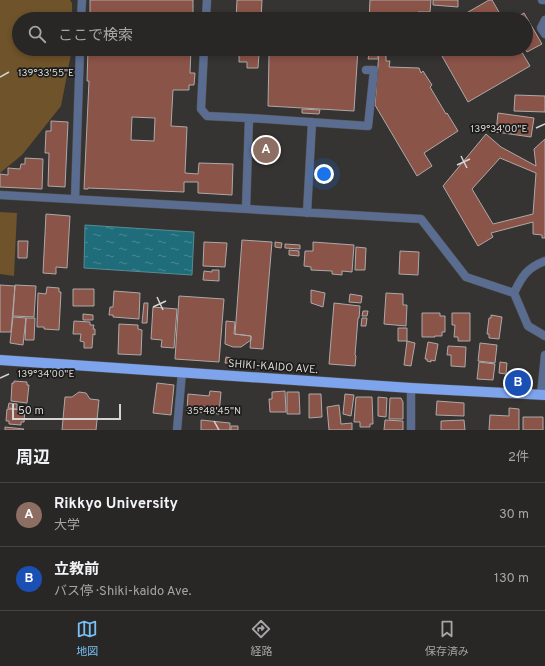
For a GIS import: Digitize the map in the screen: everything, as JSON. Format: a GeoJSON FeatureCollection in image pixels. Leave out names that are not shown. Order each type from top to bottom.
{"type":"FeatureCollection","features":[{"type":"Feature","properties":{"kind":"main road","name":"SHIKI-KAIDO AVE."},"geometry":{"type":"LineString","coordinates":[[0,360],[411,388],[543,395]]}},
{"type":"Feature","properties":{"kind":"street"},"geometry":{"type":"LineString","coordinates":[[81,12],[82,0]]}},
{"type":"Feature","properties":{"kind":"street"},"geometry":{"type":"LineString","coordinates":[[206,12],[207,0]]}},
{"type":"Feature","properties":{"kind":"street"},"geometry":{"type":"LineString","coordinates":[[545,20],[541,28],[545,34]]}},
{"type":"Feature","properties":{"kind":"street"},"geometry":{"type":"LineString","coordinates":[[75,199],[80,56]]}},
{"type":"Feature","properties":{"kind":"street"},"geometry":{"type":"LineString","coordinates":[[204,56],[201,109],[207,116],[368,126],[374,70],[366,70]]}},
{"type":"Feature","properties":{"kind":"street"},"geometry":{"type":"LineString","coordinates":[[246,209],[249,118]]}},
{"type":"Feature","properties":{"kind":"street"},"geometry":{"type":"LineString","coordinates":[[307,212],[312,122]]}},
{"type":"Feature","properties":{"kind":"street"},"geometry":{"type":"LineString","coordinates":[[0,195],[421,219],[466,277],[514,293]]}},
{"type":"Feature","properties":{"kind":"street"},"geometry":{"type":"LineString","coordinates":[[545,261],[534,265],[521,278],[514,293],[528,326],[545,336]]}},
{"type":"Feature","properties":{"kind":"street"},"geometry":{"type":"LineString","coordinates":[[543,395],[545,355]]}},
{"type":"Feature","properties":{"kind":"street"},"geometry":{"type":"LineString","coordinates":[[177,430],[182,372]]}},
{"type":"Feature","properties":{"kind":"street"},"geometry":{"type":"LineString","coordinates":[[411,388],[411,430]]}},
{"type":"Feature","properties":{"kind":"shaded area"},"geometry":{"type":"Polygon","coordinates":[[[0,0],[70,0],[72,3],[72,12],[12,12],[12,56],[71,56],[61,106],[22,155],[0,173],[0,0]]]}},
{"type":"Feature","properties":{"kind":"shaded area"},"geometry":{"type":"Polygon","coordinates":[[[0,212],[17,213],[14,276],[0,274],[0,212]]]}},
{"type":"Feature","properties":{"kind":"water"},"geometry":{"type":"Polygon","coordinates":[[[85,225],[194,232],[192,275],[84,268],[85,225]]]}},
{"type":"Feature","properties":{"kind":"building"},"geometry":{"type":"Polygon","coordinates":[[[90,0],[193,0],[193,12],[90,12],[90,0]]]}},
{"type":"Feature","properties":{"kind":"building"},"geometry":{"type":"Polygon","coordinates":[[[237,0],[262,0],[261,12],[236,12],[237,0]]]}},
{"type":"Feature","properties":{"kind":"building"},"geometry":{"type":"Polygon","coordinates":[[[370,0],[431,0],[430,12],[369,12],[370,0]]]}},
{"type":"Feature","properties":{"kind":"building"},"geometry":{"type":"Polygon","coordinates":[[[433,0],[458,0],[458,7],[433,5],[433,0]]]}},
{"type":"Feature","properties":{"kind":"building"},"geometry":{"type":"Polygon","coordinates":[[[489,0],[492,0],[499,12],[468,12],[489,0]]]}},
{"type":"Feature","properties":{"kind":"building"},"geometry":{"type":"Polygon","coordinates":[[[533,28],[542,44],[533,49],[533,28]]]}},
{"type":"Feature","properties":{"kind":"building"},"geometry":{"type":"Polygon","coordinates":[[[88,56],[191,56],[190,73],[195,73],[194,85],[189,85],[189,90],[173,90],[171,126],[187,127],[185,173],[198,174],[199,163],[233,164],[232,195],[198,193],[198,182],[184,182],[184,192],[84,189],[89,81],[87,81],[88,56]],[[132,117],[131,140],[154,141],[155,118],[132,117]]]}},
{"type":"Feature","properties":{"kind":"building"},"geometry":{"type":"Polygon","coordinates":[[[239,56],[259,56],[258,68],[247,68],[247,62],[239,62],[239,56]]]}},
{"type":"Feature","properties":{"kind":"building"},"geometry":{"type":"Polygon","coordinates":[[[269,56],[358,56],[354,111],[268,106],[269,56]]]}},
{"type":"Feature","properties":{"kind":"building"},"geometry":{"type":"Polygon","coordinates":[[[369,56],[378,56],[378,59],[368,59],[369,56]]]}},
{"type":"Feature","properties":{"kind":"building"},"geometry":{"type":"Polygon","coordinates":[[[379,56],[386,56],[386,61],[390,61],[389,67],[419,68],[421,73],[423,71],[432,85],[430,87],[458,131],[424,153],[432,166],[417,176],[375,105],[379,56]]]}},
{"type":"Feature","properties":{"kind":"building"},"geometry":{"type":"Polygon","coordinates":[[[442,56],[524,56],[530,66],[468,102],[442,56]]]}},
{"type":"Feature","properties":{"kind":"building"},"geometry":{"type":"Polygon","coordinates":[[[515,95],[545,96],[545,112],[514,111],[515,95]]]}},
{"type":"Feature","properties":{"kind":"building"},"geometry":{"type":"Polygon","coordinates":[[[302,109],[320,110],[319,114],[302,113],[302,109]]]}},
{"type":"Feature","properties":{"kind":"building"},"geometry":{"type":"Polygon","coordinates":[[[498,113],[534,118],[531,137],[496,132],[498,113]]]}},
{"type":"Feature","properties":{"kind":"building"},"geometry":{"type":"Polygon","coordinates":[[[51,121],[68,122],[65,187],[48,186],[49,153],[45,153],[46,131],[51,131],[51,121]]]}},
{"type":"Feature","properties":{"kind":"building"},"geometry":{"type":"Polygon","coordinates":[[[486,134],[501,147],[536,166],[534,149],[545,139],[545,238],[542,238],[542,235],[533,234],[533,222],[491,233],[493,237],[478,246],[443,186],[486,134]],[[500,158],[472,189],[493,224],[533,214],[536,173],[500,158]]]}},
{"type":"Feature","properties":{"kind":"building"},"geometry":{"type":"Polygon","coordinates":[[[25,158],[43,159],[42,189],[0,187],[0,174],[8,175],[8,168],[20,169],[21,164],[25,164],[25,158]]]}},
{"type":"Feature","properties":{"kind":"building"},"geometry":{"type":"Polygon","coordinates":[[[46,214],[70,216],[67,268],[56,267],[56,274],[43,273],[46,214]]]}},
{"type":"Feature","properties":{"kind":"building"},"geometry":{"type":"Polygon","coordinates":[[[242,240],[272,242],[263,349],[250,348],[251,336],[235,334],[242,240]]]}},
{"type":"Feature","properties":{"kind":"building"},"geometry":{"type":"Polygon","coordinates":[[[18,241],[28,241],[27,258],[18,258],[18,241]]]}},
{"type":"Feature","properties":{"kind":"building"},"geometry":{"type":"Polygon","coordinates":[[[204,242],[227,243],[225,267],[203,266],[204,242]]]}},
{"type":"Feature","properties":{"kind":"building"},"geometry":{"type":"Polygon","coordinates":[[[275,242],[282,243],[281,248],[275,247],[275,242]]]}},
{"type":"Feature","properties":{"kind":"building"},"geometry":{"type":"Polygon","coordinates":[[[313,242],[354,245],[352,272],[342,271],[342,275],[332,274],[332,271],[311,270],[311,267],[304,266],[305,251],[313,251],[313,242]]]}},
{"type":"Feature","properties":{"kind":"building"},"geometry":{"type":"Polygon","coordinates":[[[285,244],[300,245],[300,249],[285,248],[285,244]]]}},
{"type":"Feature","properties":{"kind":"building"},"geometry":{"type":"Polygon","coordinates":[[[356,247],[366,248],[365,270],[355,270],[356,247]]]}},
{"type":"Feature","properties":{"kind":"building"},"geometry":{"type":"Polygon","coordinates":[[[289,250],[299,251],[299,256],[289,255],[289,250]]]}},
{"type":"Feature","properties":{"kind":"building"},"geometry":{"type":"Polygon","coordinates":[[[400,251],[419,252],[418,275],[399,274],[400,251]]]}},
{"type":"Feature","properties":{"kind":"building"},"geometry":{"type":"Polygon","coordinates":[[[212,270],[219,270],[219,281],[203,280],[204,271],[212,272],[212,270]]]}},
{"type":"Feature","properties":{"kind":"building"},"geometry":{"type":"Polygon","coordinates":[[[0,285],[15,286],[11,332],[0,332],[0,285]]]}},
{"type":"Feature","properties":{"kind":"building"},"geometry":{"type":"Polygon","coordinates":[[[15,285],[36,286],[34,317],[13,316],[15,285]]]}},
{"type":"Feature","properties":{"kind":"building"},"geometry":{"type":"Polygon","coordinates":[[[47,287],[59,288],[59,292],[61,292],[59,330],[37,327],[38,293],[46,294],[47,287]]]}},
{"type":"Feature","properties":{"kind":"building"},"geometry":{"type":"Polygon","coordinates":[[[73,289],[94,289],[94,306],[73,306],[73,289]]]}},
{"type":"Feature","properties":{"kind":"building"},"geometry":{"type":"Polygon","coordinates":[[[311,290],[325,293],[323,307],[311,303],[311,290]]]}},
{"type":"Feature","properties":{"kind":"building"},"geometry":{"type":"Polygon","coordinates":[[[114,291],[140,293],[139,319],[113,317],[113,315],[109,315],[110,307],[113,307],[114,291]]]}},
{"type":"Feature","properties":{"kind":"building"},"geometry":{"type":"Polygon","coordinates":[[[386,293],[403,294],[403,305],[407,305],[406,326],[384,324],[386,293]]]}},
{"type":"Feature","properties":{"kind":"building"},"geometry":{"type":"Polygon","coordinates":[[[350,294],[362,296],[361,303],[349,302],[350,294]]]}},
{"type":"Feature","properties":{"kind":"building"},"geometry":{"type":"Polygon","coordinates":[[[179,296],[224,299],[219,362],[175,359],[179,296]]]}},
{"type":"Feature","properties":{"kind":"building"},"geometry":{"type":"Polygon","coordinates":[[[144,303],[148,303],[147,323],[142,323],[144,303]]]}},
{"type":"Feature","properties":{"kind":"building"},"geometry":{"type":"Polygon","coordinates":[[[334,303],[360,306],[355,366],[329,364],[334,303]]]}},
{"type":"Feature","properties":{"kind":"building"},"geometry":{"type":"Polygon","coordinates":[[[153,307],[177,309],[174,348],[161,347],[162,340],[151,339],[153,307]]]}},
{"type":"Feature","properties":{"kind":"building"},"geometry":{"type":"Polygon","coordinates":[[[363,311],[368,311],[367,316],[362,316],[363,311]]]}},
{"type":"Feature","properties":{"kind":"building"},"geometry":{"type":"Polygon","coordinates":[[[422,313],[440,313],[440,316],[445,316],[445,332],[442,332],[442,336],[422,337],[422,313]]]}},
{"type":"Feature","properties":{"kind":"building"},"geometry":{"type":"Polygon","coordinates":[[[452,313],[470,313],[470,341],[458,341],[458,337],[454,337],[455,325],[452,325],[452,313]]]}},
{"type":"Feature","properties":{"kind":"building"},"geometry":{"type":"Polygon","coordinates":[[[83,314],[93,315],[93,320],[83,320],[83,314]]]}},
{"type":"Feature","properties":{"kind":"building"},"geometry":{"type":"Polygon","coordinates":[[[491,315],[502,317],[499,339],[489,338],[489,334],[487,334],[489,318],[491,318],[491,315]]]}},
{"type":"Feature","properties":{"kind":"building"},"geometry":{"type":"Polygon","coordinates":[[[13,317],[26,318],[23,345],[10,343],[13,317]]]}},
{"type":"Feature","properties":{"kind":"building"},"geometry":{"type":"Polygon","coordinates":[[[26,318],[35,318],[34,340],[25,340],[26,318]]]}},
{"type":"Feature","properties":{"kind":"building"},"geometry":{"type":"Polygon","coordinates":[[[362,318],[367,318],[366,326],[361,326],[362,318]]]}},
{"type":"Feature","properties":{"kind":"building"},"geometry":{"type":"Polygon","coordinates":[[[74,321],[90,322],[90,325],[94,325],[93,329],[95,329],[95,335],[93,334],[92,348],[84,348],[84,342],[80,341],[81,334],[73,334],[74,321]]]}},
{"type":"Feature","properties":{"kind":"building"},"geometry":{"type":"Polygon","coordinates":[[[226,321],[235,322],[234,334],[251,336],[251,340],[241,347],[233,347],[225,344],[226,321]]]}},
{"type":"Feature","properties":{"kind":"building"},"geometry":{"type":"Polygon","coordinates":[[[119,324],[138,325],[138,329],[142,330],[141,355],[118,354],[119,324]]]}},
{"type":"Feature","properties":{"kind":"building"},"geometry":{"type":"Polygon","coordinates":[[[398,328],[407,328],[407,341],[398,341],[398,328]]]}},
{"type":"Feature","properties":{"kind":"building"},"geometry":{"type":"Polygon","coordinates":[[[407,341],[415,343],[411,366],[404,365],[407,341]]]}},
{"type":"Feature","properties":{"kind":"building"},"geometry":{"type":"Polygon","coordinates":[[[428,342],[438,344],[435,361],[431,360],[431,362],[425,359],[428,342]]]}},
{"type":"Feature","properties":{"kind":"building"},"geometry":{"type":"Polygon","coordinates":[[[480,343],[497,345],[495,363],[478,361],[480,343]]]}},
{"type":"Feature","properties":{"kind":"building"},"geometry":{"type":"Polygon","coordinates":[[[448,346],[466,347],[465,367],[451,366],[451,355],[447,355],[448,346]]]}},
{"type":"Feature","properties":{"kind":"building"},"geometry":{"type":"Polygon","coordinates":[[[226,357],[231,358],[230,363],[225,363],[226,357]]]}},
{"type":"Feature","properties":{"kind":"building"},"geometry":{"type":"Polygon","coordinates":[[[479,362],[495,364],[493,380],[477,379],[479,362]]]}},
{"type":"Feature","properties":{"kind":"building"},"geometry":{"type":"Polygon","coordinates":[[[500,362],[507,363],[506,374],[499,373],[500,362]]]}},
{"type":"Feature","properties":{"kind":"building"},"geometry":{"type":"Polygon","coordinates":[[[14,381],[27,382],[27,385],[29,385],[27,403],[11,401],[12,383],[14,383],[14,381]]]}},
{"type":"Feature","properties":{"kind":"building"},"geometry":{"type":"Polygon","coordinates":[[[157,383],[174,385],[171,415],[153,413],[157,383]]]}},
{"type":"Feature","properties":{"kind":"building"},"geometry":{"type":"Polygon","coordinates":[[[210,391],[221,392],[219,414],[187,411],[188,394],[209,396],[210,391]]]}},
{"type":"Feature","properties":{"kind":"building"},"geometry":{"type":"Polygon","coordinates":[[[285,391],[286,412],[270,412],[269,399],[272,399],[272,392],[285,391]]]}},
{"type":"Feature","properties":{"kind":"building"},"geometry":{"type":"Polygon","coordinates":[[[79,392],[86,393],[90,399],[99,400],[96,430],[62,430],[65,397],[72,397],[79,392]]]}},
{"type":"Feature","properties":{"kind":"building"},"geometry":{"type":"Polygon","coordinates":[[[287,392],[299,392],[300,414],[287,414],[287,392]]]}},
{"type":"Feature","properties":{"kind":"building"},"geometry":{"type":"Polygon","coordinates":[[[309,394],[321,394],[322,417],[309,418],[309,394]]]}},
{"type":"Feature","properties":{"kind":"building"},"geometry":{"type":"Polygon","coordinates":[[[345,394],[354,395],[351,416],[343,414],[345,394]]]}},
{"type":"Feature","properties":{"kind":"building"},"geometry":{"type":"Polygon","coordinates":[[[356,397],[372,397],[373,424],[370,424],[370,427],[360,427],[360,422],[354,422],[356,397]]]}},
{"type":"Feature","properties":{"kind":"building"},"geometry":{"type":"Polygon","coordinates":[[[378,397],[387,398],[386,417],[378,416],[378,397]]]}},
{"type":"Feature","properties":{"kind":"building"},"geometry":{"type":"Polygon","coordinates":[[[390,398],[401,398],[403,402],[403,419],[389,419],[390,398]]]}},
{"type":"Feature","properties":{"kind":"building"},"geometry":{"type":"Polygon","coordinates":[[[437,401],[464,403],[464,416],[436,415],[437,401]]]}},
{"type":"Feature","properties":{"kind":"building"},"geometry":{"type":"Polygon","coordinates":[[[9,403],[17,404],[17,409],[8,408],[9,403]]]}},
{"type":"Feature","properties":{"kind":"building"},"geometry":{"type":"Polygon","coordinates":[[[339,405],[341,424],[352,423],[352,430],[329,430],[327,407],[339,405]]]}},
{"type":"Feature","properties":{"kind":"building"},"geometry":{"type":"Polygon","coordinates":[[[509,408],[519,409],[519,430],[489,430],[490,415],[509,416],[509,408]]]}},
{"type":"Feature","properties":{"kind":"building"},"geometry":{"type":"Polygon","coordinates":[[[7,409],[25,410],[24,422],[21,422],[21,425],[9,424],[9,421],[6,421],[7,409]]]}},
{"type":"Feature","properties":{"kind":"building"},"geometry":{"type":"Polygon","coordinates":[[[523,417],[543,417],[543,430],[523,430],[523,417]]]}},
{"type":"Feature","properties":{"kind":"building"},"geometry":{"type":"Polygon","coordinates":[[[201,420],[230,423],[230,430],[201,430],[201,420]]]}},
{"type":"Feature","properties":{"kind":"building"},"geometry":{"type":"Polygon","coordinates":[[[385,420],[403,421],[403,430],[384,430],[385,420]]]}},
{"type":"Feature","properties":{"kind":"building"},"geometry":{"type":"Polygon","coordinates":[[[464,420],[465,430],[441,430],[441,421],[464,420]]]}},
{"type":"Feature","properties":{"kind":"building"},"geometry":{"type":"Polygon","coordinates":[[[231,426],[238,426],[238,430],[231,430],[231,426]]]}},
{"type":"Feature","properties":{"kind":"building"},"geometry":{"type":"Polygon","coordinates":[[[5,427],[24,429],[5,430],[5,427]]]}},
{"type":"Feature","properties":{"kind":"place","name":"Rikkyo University"},"geometry":{"type":"Point","coordinates":[266,150]}},
{"type":"Feature","properties":{"kind":"place","name":"立教前"},"geometry":{"type":"Point","coordinates":[518,383]}}]}
